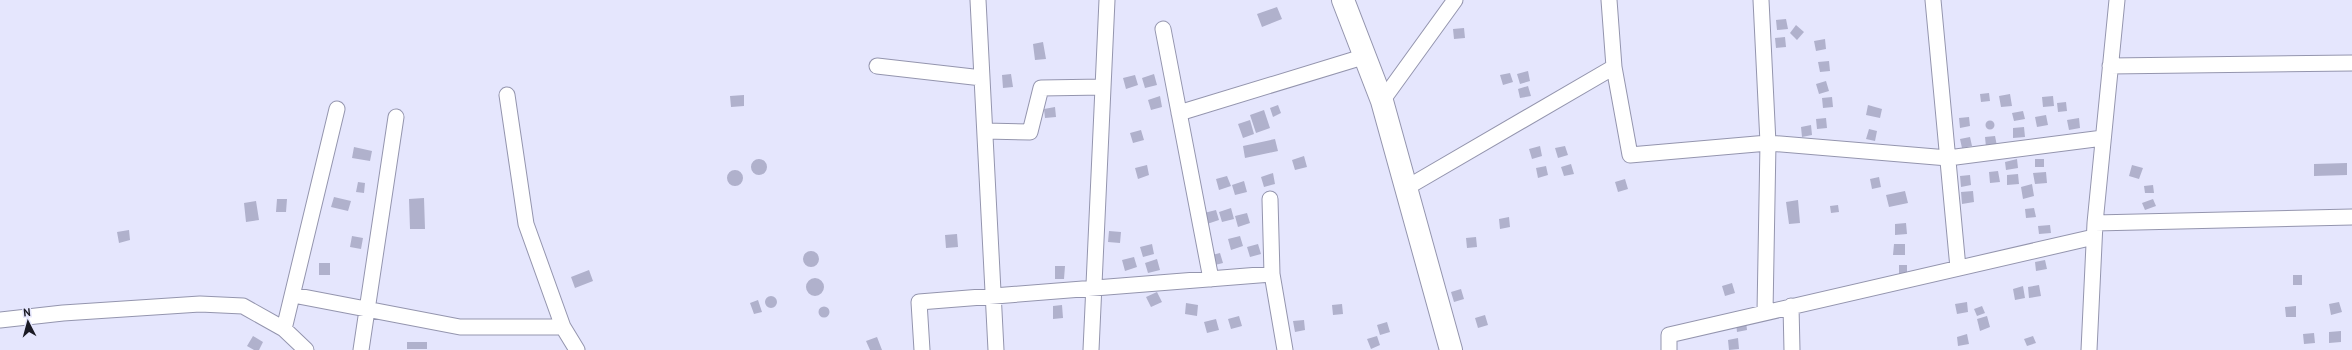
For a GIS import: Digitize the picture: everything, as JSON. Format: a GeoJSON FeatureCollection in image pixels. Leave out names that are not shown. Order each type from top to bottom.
{"type":"FeatureCollection","features":[{"type":"Feature","properties":{"kind":"main road"},"geometry":{"type":"LineString","coordinates":[[1343,0],[1366,56],[1382,101],[1451,350]]}},
{"type":"Feature","properties":{"kind":"street"},"geometry":{"type":"LineString","coordinates":[[978,0],[996,350]]}},
{"type":"Feature","properties":{"kind":"street"},"geometry":{"type":"LineString","coordinates":[[1091,350],[1107,0]]}},
{"type":"Feature","properties":{"kind":"street"},"geometry":{"type":"LineString","coordinates":[[1382,101],[1455,0]]}},
{"type":"Feature","properties":{"kind":"street"},"geometry":{"type":"LineString","coordinates":[[1609,0],[1614,67],[1630,155],[1768,143],[1948,158],[2103,138]]}},
{"type":"Feature","properties":{"kind":"street"},"geometry":{"type":"LineString","coordinates":[[1761,0],[1768,143],[1765,312]]}},
{"type":"Feature","properties":{"kind":"street"},"geometry":{"type":"LineString","coordinates":[[1933,0],[1958,268]]}},
{"type":"Feature","properties":{"kind":"street"},"geometry":{"type":"LineString","coordinates":[[2089,350],[2095,230],[2117,0]]}},
{"type":"Feature","properties":{"kind":"street"},"geometry":{"type":"LineString","coordinates":[[1163,30],[1211,278]]}},
{"type":"Feature","properties":{"kind":"street"},"geometry":{"type":"LineString","coordinates":[[1179,113],[1366,56]]}},
{"type":"Feature","properties":{"kind":"street"},"geometry":{"type":"LineString","coordinates":[[2110,66],[2352,63]]}},
{"type":"Feature","properties":{"kind":"street"},"geometry":{"type":"LineString","coordinates":[[877,66],[982,78]]}},
{"type":"Feature","properties":{"kind":"street"},"geometry":{"type":"LineString","coordinates":[[1406,188],[1614,67]]}},
{"type":"Feature","properties":{"kind":"street"},"geometry":{"type":"LineString","coordinates":[[985,131],[1030,132],[1041,88],[1103,87]]}},
{"type":"Feature","properties":{"kind":"street"},"geometry":{"type":"LineString","coordinates":[[507,96],[526,224],[563,327],[578,350]]}},
{"type":"Feature","properties":{"kind":"street"},"geometry":{"type":"LineString","coordinates":[[284,329],[337,109]]}},
{"type":"Feature","properties":{"kind":"street"},"geometry":{"type":"LineString","coordinates":[[361,350],[396,117]]}},
{"type":"Feature","properties":{"kind":"street"},"geometry":{"type":"LineString","coordinates":[[1270,199],[1272,274],[1285,350]]}},
{"type":"Feature","properties":{"kind":"street"},"geometry":{"type":"LineString","coordinates":[[1669,350],[1669,335],[1958,268],[2095,230],[2352,217]]}},
{"type":"Feature","properties":{"kind":"street"},"geometry":{"type":"LineString","coordinates":[[922,350],[919,302],[1272,274]]}},
{"type":"Feature","properties":{"kind":"street"},"geometry":{"type":"LineString","coordinates":[[293,296],[460,327],[563,327]]}},
{"type":"Feature","properties":{"kind":"street"},"geometry":{"type":"LineString","coordinates":[[0,320],[63,313],[200,304],[243,306],[284,329],[306,350]]}},
{"type":"Feature","properties":{"kind":"street"},"geometry":{"type":"LineString","coordinates":[[1791,306],[1792,350]]}},
{"type":"Feature","properties":{"kind":"building"},"geometry":{"type":"Polygon","coordinates":[[[1277,7],[1282,19],[1262,27],[1257,14],[1277,7]]]}},
{"type":"Feature","properties":{"kind":"building"},"geometry":{"type":"Polygon","coordinates":[[[1786,19],[1788,29],[1777,30],[1776,20],[1786,19]]]}},
{"type":"Feature","properties":{"kind":"building"},"geometry":{"type":"Polygon","coordinates":[[[1796,25],[1804,32],[1797,40],[1790,33],[1796,25]]]}},
{"type":"Feature","properties":{"kind":"building"},"geometry":{"type":"Polygon","coordinates":[[[1464,28],[1465,38],[1454,39],[1453,29],[1464,28]]]}},
{"type":"Feature","properties":{"kind":"building"},"geometry":{"type":"Polygon","coordinates":[[[1785,37],[1786,47],[1776,48],[1775,38],[1785,37]]]}},
{"type":"Feature","properties":{"kind":"building"},"geometry":{"type":"Polygon","coordinates":[[[1825,39],[1826,49],[1816,51],[1814,41],[1825,39]]]}},
{"type":"Feature","properties":{"kind":"building"},"geometry":{"type":"Polygon","coordinates":[[[1043,42],[1046,59],[1035,60],[1033,44],[1043,42]]]}},
{"type":"Feature","properties":{"kind":"building"},"geometry":{"type":"Polygon","coordinates":[[[1829,61],[1830,71],[1820,72],[1818,62],[1829,61]]]}},
{"type":"Feature","properties":{"kind":"building"},"geometry":{"type":"Polygon","coordinates":[[[1528,71],[1530,81],[1520,84],[1517,74],[1528,71]]]}},
{"type":"Feature","properties":{"kind":"building"},"geometry":{"type":"Polygon","coordinates":[[[1510,73],[1513,82],[1503,85],[1500,75],[1510,73]]]}},
{"type":"Feature","properties":{"kind":"building"},"geometry":{"type":"Polygon","coordinates":[[[1011,74],[1013,87],[1003,88],[1002,75],[1011,74]]]}},
{"type":"Feature","properties":{"kind":"building"},"geometry":{"type":"Polygon","coordinates":[[[1154,74],[1157,85],[1145,88],[1142,78],[1154,74]]]}},
{"type":"Feature","properties":{"kind":"building"},"geometry":{"type":"Polygon","coordinates":[[[1135,75],[1138,85],[1126,89],[1123,78],[1135,75]]]}},
{"type":"Feature","properties":{"kind":"building"},"geometry":{"type":"Polygon","coordinates":[[[1826,81],[1829,91],[1819,94],[1816,84],[1826,81]]]}},
{"type":"Feature","properties":{"kind":"building"},"geometry":{"type":"Polygon","coordinates":[[[1528,86],[1531,96],[1520,98],[1518,89],[1528,86]]]}},
{"type":"Feature","properties":{"kind":"building"},"geometry":{"type":"Polygon","coordinates":[[[1989,93],[1990,101],[1981,102],[1980,94],[1989,93]]]}},
{"type":"Feature","properties":{"kind":"building"},"geometry":{"type":"Polygon","coordinates":[[[2010,94],[2012,106],[2001,107],[1999,96],[2010,94]]]}},
{"type":"Feature","properties":{"kind":"building"},"geometry":{"type":"Polygon","coordinates":[[[744,95],[744,106],[731,107],[730,96],[744,95]]]}},
{"type":"Feature","properties":{"kind":"building"},"geometry":{"type":"Polygon","coordinates":[[[1160,96],[1162,107],[1151,110],[1148,100],[1160,96]]]}},
{"type":"Feature","properties":{"kind":"building"},"geometry":{"type":"Polygon","coordinates":[[[2053,96],[2054,106],[2043,107],[2042,97],[2053,96]]]}},
{"type":"Feature","properties":{"kind":"building"},"geometry":{"type":"Polygon","coordinates":[[[1832,97],[1833,107],[1823,108],[1822,98],[1832,97]]]}},
{"type":"Feature","properties":{"kind":"building"},"geometry":{"type":"Polygon","coordinates":[[[2066,102],[2067,111],[2058,112],[2057,103],[2066,102]]]}},
{"type":"Feature","properties":{"kind":"building"},"geometry":{"type":"Polygon","coordinates":[[[1278,105],[1281,113],[1273,117],[1270,108],[1278,105]]]}},
{"type":"Feature","properties":{"kind":"building"},"geometry":{"type":"Polygon","coordinates":[[[1868,105],[1882,109],[1880,118],[1866,115],[1868,105]]]}},
{"type":"Feature","properties":{"kind":"building"},"geometry":{"type":"Polygon","coordinates":[[[1055,107],[1056,117],[1045,118],[1044,109],[1055,107]]]}},
{"type":"Feature","properties":{"kind":"building"},"geometry":{"type":"Polygon","coordinates":[[[1264,110],[1270,128],[1256,133],[1250,115],[1264,110]]]}},
{"type":"Feature","properties":{"kind":"building"},"geometry":{"type":"Polygon","coordinates":[[[2023,111],[2025,119],[2014,121],[2012,113],[2023,111]]]}},
{"type":"Feature","properties":{"kind":"building"},"geometry":{"type":"Polygon","coordinates":[[[2046,115],[2048,125],[2037,127],[2035,117],[2046,115]]]}},
{"type":"Feature","properties":{"kind":"building"},"geometry":{"type":"Polygon","coordinates":[[[1969,117],[1970,126],[1960,128],[1959,118],[1969,117]]]}},
{"type":"Feature","properties":{"kind":"building"},"geometry":{"type":"Polygon","coordinates":[[[1826,118],[1827,128],[1817,129],[1816,119],[1826,118]]]}},
{"type":"Feature","properties":{"kind":"building"},"geometry":{"type":"Polygon","coordinates":[[[2079,118],[2080,128],[2069,130],[2067,120],[2079,118]]]}},
{"type":"Feature","properties":{"kind":"building"},"geometry":{"type":"Polygon","coordinates":[[[1250,120],[1254,134],[1243,138],[1238,124],[1250,120]]]}},
{"type":"Feature","properties":{"kind":"building"},"geometry":{"type":"Polygon","coordinates":[[[1990,120],[1995,125],[1990,130],[1985,125],[1990,120]]]}},
{"type":"Feature","properties":{"kind":"building"},"geometry":{"type":"Polygon","coordinates":[[[1811,125],[1812,135],[1802,137],[1801,127],[1811,125]]]}},
{"type":"Feature","properties":{"kind":"building"},"geometry":{"type":"Polygon","coordinates":[[[2024,127],[2025,137],[2013,138],[2013,128],[2024,127]]]}},
{"type":"Feature","properties":{"kind":"building"},"geometry":{"type":"Polygon","coordinates":[[[1869,129],[1877,131],[1875,141],[1866,139],[1869,129]]]}},
{"type":"Feature","properties":{"kind":"building"},"geometry":{"type":"Polygon","coordinates":[[[1141,130],[1144,140],[1133,143],[1130,133],[1141,130]]]}},
{"type":"Feature","properties":{"kind":"building"},"geometry":{"type":"Polygon","coordinates":[[[1995,136],[1997,146],[1986,147],[1985,137],[1995,136]]]}},
{"type":"Feature","properties":{"kind":"building"},"geometry":{"type":"Polygon","coordinates":[[[1970,137],[1972,146],[1962,148],[1960,139],[1970,137]]]}},
{"type":"Feature","properties":{"kind":"building"},"geometry":{"type":"Polygon","coordinates":[[[1275,139],[1278,151],[1245,158],[1243,146],[1275,139]]]}},
{"type":"Feature","properties":{"kind":"building"},"geometry":{"type":"Polygon","coordinates":[[[1540,146],[1542,156],[1532,159],[1529,149],[1540,146]]]}},
{"type":"Feature","properties":{"kind":"building"},"geometry":{"type":"Polygon","coordinates":[[[1565,146],[1568,155],[1558,158],[1555,148],[1565,146]]]}},
{"type":"Feature","properties":{"kind":"building"},"geometry":{"type":"Polygon","coordinates":[[[354,147],[372,151],[370,161],[352,158],[354,147]]]}},
{"type":"Feature","properties":{"kind":"building"},"geometry":{"type":"Polygon","coordinates":[[[1304,156],[1307,167],[1295,170],[1292,160],[1304,156]]]}},
{"type":"Feature","properties":{"kind":"building"},"geometry":{"type":"Polygon","coordinates":[[[759,159],[766,164],[767,167],[762,174],[759,175],[752,170],[751,167],[756,160],[759,159]]]}},
{"type":"Feature","properties":{"kind":"building"},"geometry":{"type":"Polygon","coordinates":[[[2017,159],[2018,168],[2006,170],[2005,162],[2017,159]]]}},
{"type":"Feature","properties":{"kind":"building"},"geometry":{"type":"Polygon","coordinates":[[[2035,159],[2044,159],[2044,167],[2035,167],[2035,159]]]}},
{"type":"Feature","properties":{"kind":"building"},"geometry":{"type":"Polygon","coordinates":[[[2347,163],[2347,175],[2314,176],[2314,164],[2347,163]]]}},
{"type":"Feature","properties":{"kind":"building"},"geometry":{"type":"Polygon","coordinates":[[[1571,164],[1574,174],[1564,176],[1561,167],[1571,164]]]}},
{"type":"Feature","properties":{"kind":"building"},"geometry":{"type":"Polygon","coordinates":[[[1147,165],[1149,175],[1138,179],[1135,168],[1147,165]]]}},
{"type":"Feature","properties":{"kind":"building"},"geometry":{"type":"Polygon","coordinates":[[[2132,165],[2143,168],[2139,179],[2129,176],[2132,165]]]}},
{"type":"Feature","properties":{"kind":"building"},"geometry":{"type":"Polygon","coordinates":[[[1546,166],[1548,175],[1538,178],[1536,168],[1546,166]]]}},
{"type":"Feature","properties":{"kind":"building"},"geometry":{"type":"Polygon","coordinates":[[[735,170],[742,175],[743,178],[738,185],[735,186],[728,181],[727,178],[732,171],[735,170]]]}},
{"type":"Feature","properties":{"kind":"building"},"geometry":{"type":"Polygon","coordinates":[[[1998,171],[2000,182],[1990,183],[1989,172],[1998,171]]]}},
{"type":"Feature","properties":{"kind":"building"},"geometry":{"type":"Polygon","coordinates":[[[2046,172],[2047,183],[2035,184],[2033,173],[2046,172]]]}},
{"type":"Feature","properties":{"kind":"building"},"geometry":{"type":"Polygon","coordinates":[[[1273,173],[1275,184],[1264,187],[1261,177],[1273,173]]]}},
{"type":"Feature","properties":{"kind":"building"},"geometry":{"type":"Polygon","coordinates":[[[2018,174],[2019,184],[2007,185],[2007,175],[2018,174]]]}},
{"type":"Feature","properties":{"kind":"building"},"geometry":{"type":"Polygon","coordinates":[[[1970,175],[1971,185],[1961,187],[1960,176],[1970,175]]]}},
{"type":"Feature","properties":{"kind":"building"},"geometry":{"type":"Polygon","coordinates":[[[1227,176],[1231,186],[1219,190],[1216,179],[1227,176]]]}},
{"type":"Feature","properties":{"kind":"building"},"geometry":{"type":"Polygon","coordinates":[[[1879,177],[1881,187],[1872,189],[1870,179],[1879,177]]]}},
{"type":"Feature","properties":{"kind":"building"},"geometry":{"type":"Polygon","coordinates":[[[1625,179],[1628,189],[1618,192],[1615,182],[1625,179]]]}},
{"type":"Feature","properties":{"kind":"building"},"geometry":{"type":"Polygon","coordinates":[[[1244,181],[1247,192],[1235,195],[1232,185],[1244,181]]]}},
{"type":"Feature","properties":{"kind":"building"},"geometry":{"type":"Polygon","coordinates":[[[358,182],[365,183],[364,193],[356,192],[358,182]]]}},
{"type":"Feature","properties":{"kind":"building"},"geometry":{"type":"Polygon","coordinates":[[[2032,184],[2034,196],[2023,199],[2021,187],[2032,184]]]}},
{"type":"Feature","properties":{"kind":"building"},"geometry":{"type":"Polygon","coordinates":[[[2153,185],[2154,193],[2145,193],[2144,186],[2153,185]]]}},
{"type":"Feature","properties":{"kind":"building"},"geometry":{"type":"Polygon","coordinates":[[[1905,191],[1908,203],[1889,207],[1886,195],[1905,191]]]}},
{"type":"Feature","properties":{"kind":"building"},"geometry":{"type":"Polygon","coordinates":[[[1973,191],[1974,202],[1962,204],[1961,192],[1973,191]]]}},
{"type":"Feature","properties":{"kind":"building"},"geometry":{"type":"Polygon","coordinates":[[[334,197],[351,201],[348,211],[331,207],[334,197]]]}},
{"type":"Feature","properties":{"kind":"building"},"geometry":{"type":"Polygon","coordinates":[[[424,198],[425,229],[410,229],[409,199],[424,198]]]}},
{"type":"Feature","properties":{"kind":"building"},"geometry":{"type":"Polygon","coordinates":[[[277,199],[287,199],[286,212],[276,212],[277,199]]]}},
{"type":"Feature","properties":{"kind":"building"},"geometry":{"type":"Polygon","coordinates":[[[2153,199],[2156,206],[2145,210],[2142,203],[2153,199]]]}},
{"type":"Feature","properties":{"kind":"building"},"geometry":{"type":"Polygon","coordinates":[[[1798,200],[1800,223],[1789,224],[1786,202],[1798,200]]]}},
{"type":"Feature","properties":{"kind":"building"},"geometry":{"type":"Polygon","coordinates":[[[256,201],[259,220],[246,222],[244,203],[256,201]]]}},
{"type":"Feature","properties":{"kind":"building"},"geometry":{"type":"Polygon","coordinates":[[[1838,205],[1839,212],[1831,213],[1830,206],[1838,205]]]}},
{"type":"Feature","properties":{"kind":"building"},"geometry":{"type":"Polygon","coordinates":[[[1231,208],[1234,219],[1222,222],[1219,212],[1231,208]]]}},
{"type":"Feature","properties":{"kind":"building"},"geometry":{"type":"Polygon","coordinates":[[[2034,208],[2036,217],[2026,218],[2025,209],[2034,208]]]}},
{"type":"Feature","properties":{"kind":"building"},"geometry":{"type":"Polygon","coordinates":[[[1216,210],[1219,220],[1207,224],[1204,213],[1216,210]]]}},
{"type":"Feature","properties":{"kind":"building"},"geometry":{"type":"Polygon","coordinates":[[[1247,213],[1250,223],[1238,227],[1235,216],[1247,213]]]}},
{"type":"Feature","properties":{"kind":"building"},"geometry":{"type":"Polygon","coordinates":[[[1509,217],[1510,227],[1500,229],[1499,219],[1509,217]]]}},
{"type":"Feature","properties":{"kind":"building"},"geometry":{"type":"Polygon","coordinates":[[[1906,223],[1907,234],[1895,235],[1895,224],[1906,223]]]}},
{"type":"Feature","properties":{"kind":"building"},"geometry":{"type":"Polygon","coordinates":[[[2050,225],[2051,233],[2039,234],[2038,226],[2050,225]]]}},
{"type":"Feature","properties":{"kind":"building"},"geometry":{"type":"Polygon","coordinates":[[[129,230],[130,240],[119,243],[117,232],[129,230]]]}},
{"type":"Feature","properties":{"kind":"building"},"geometry":{"type":"Polygon","coordinates":[[[1109,231],[1121,232],[1120,243],[1108,242],[1109,231]]]}},
{"type":"Feature","properties":{"kind":"building"},"geometry":{"type":"Polygon","coordinates":[[[957,234],[958,247],[946,248],[945,235],[957,234]]]}},
{"type":"Feature","properties":{"kind":"building"},"geometry":{"type":"Polygon","coordinates":[[[352,236],[363,238],[361,249],[350,247],[352,236]]]}},
{"type":"Feature","properties":{"kind":"building"},"geometry":{"type":"Polygon","coordinates":[[[1240,236],[1243,246],[1231,250],[1228,239],[1240,236]]]}},
{"type":"Feature","properties":{"kind":"building"},"geometry":{"type":"Polygon","coordinates":[[[1476,237],[1477,247],[1467,248],[1466,238],[1476,237]]]}},
{"type":"Feature","properties":{"kind":"building"},"geometry":{"type":"Polygon","coordinates":[[[1152,244],[1154,254],[1143,257],[1140,247],[1152,244]]]}},
{"type":"Feature","properties":{"kind":"building"},"geometry":{"type":"Polygon","coordinates":[[[1258,244],[1261,254],[1250,257],[1247,247],[1258,244]]]}},
{"type":"Feature","properties":{"kind":"building"},"geometry":{"type":"Polygon","coordinates":[[[1894,244],[1905,244],[1905,255],[1893,255],[1894,244]]]}},
{"type":"Feature","properties":{"kind":"building"},"geometry":{"type":"Polygon","coordinates":[[[811,251],[818,256],[819,259],[814,266],[811,267],[804,262],[803,259],[808,252],[811,251]]]}},
{"type":"Feature","properties":{"kind":"building"},"geometry":{"type":"Polygon","coordinates":[[[1220,253],[1223,263],[1215,265],[1212,255],[1220,253]]]}},
{"type":"Feature","properties":{"kind":"building"},"geometry":{"type":"Polygon","coordinates":[[[1134,257],[1137,267],[1125,271],[1122,260],[1134,257]]]}},
{"type":"Feature","properties":{"kind":"building"},"geometry":{"type":"Polygon","coordinates":[[[1157,259],[1160,270],[1148,273],[1145,263],[1157,259]]]}},
{"type":"Feature","properties":{"kind":"building"},"geometry":{"type":"Polygon","coordinates":[[[2045,260],[2047,269],[2036,271],[2035,262],[2045,260]]]}},
{"type":"Feature","properties":{"kind":"building"},"geometry":{"type":"Polygon","coordinates":[[[319,263],[330,263],[330,275],[319,275],[319,263]]]}},
{"type":"Feature","properties":{"kind":"building"},"geometry":{"type":"Polygon","coordinates":[[[1899,265],[1907,265],[1907,274],[1899,275],[1899,265]]]}},
{"type":"Feature","properties":{"kind":"building"},"geometry":{"type":"Polygon","coordinates":[[[1055,266],[1065,266],[1064,279],[1055,279],[1055,266]]]}},
{"type":"Feature","properties":{"kind":"building"},"geometry":{"type":"Polygon","coordinates":[[[589,270],[593,281],[575,288],[571,277],[589,270]]]}},
{"type":"Feature","properties":{"kind":"building"},"geometry":{"type":"Polygon","coordinates":[[[2293,275],[2302,275],[2302,285],[2293,285],[2293,275]]]}},
{"type":"Feature","properties":{"kind":"building"},"geometry":{"type":"Polygon","coordinates":[[[815,278],[821,281],[824,287],[821,293],[815,296],[809,293],[806,287],[809,281],[815,278]]]}},
{"type":"Feature","properties":{"kind":"building"},"geometry":{"type":"Polygon","coordinates":[[[1732,283],[1735,293],[1725,296],[1722,286],[1732,283]]]}},
{"type":"Feature","properties":{"kind":"building"},"geometry":{"type":"Polygon","coordinates":[[[2039,285],[2041,296],[2029,298],[2028,287],[2039,285]]]}},
{"type":"Feature","properties":{"kind":"building"},"geometry":{"type":"Polygon","coordinates":[[[2023,286],[2025,298],[2015,300],[2013,289],[2023,286]]]}},
{"type":"Feature","properties":{"kind":"building"},"geometry":{"type":"Polygon","coordinates":[[[1461,289],[1464,299],[1454,302],[1451,292],[1461,289]]]}},
{"type":"Feature","properties":{"kind":"building"},"geometry":{"type":"Polygon","coordinates":[[[1157,292],[1162,302],[1151,307],[1146,297],[1157,292]]]}},
{"type":"Feature","properties":{"kind":"building"},"geometry":{"type":"Polygon","coordinates":[[[769,296],[773,296],[777,302],[773,308],[769,308],[765,304],[765,300],[769,296]]]}},
{"type":"Feature","properties":{"kind":"building"},"geometry":{"type":"Polygon","coordinates":[[[758,300],[762,312],[754,314],[750,303],[758,300]]]}},
{"type":"Feature","properties":{"kind":"building"},"geometry":{"type":"Polygon","coordinates":[[[1967,302],[1968,312],[1957,314],[1955,304],[1967,302]]]}},
{"type":"Feature","properties":{"kind":"building"},"geometry":{"type":"Polygon","coordinates":[[[2339,302],[2342,312],[2331,315],[2329,304],[2339,302]]]}},
{"type":"Feature","properties":{"kind":"building"},"geometry":{"type":"Polygon","coordinates":[[[1186,303],[1198,305],[1197,316],[1185,314],[1186,303]]]}},
{"type":"Feature","properties":{"kind":"building"},"geometry":{"type":"Polygon","coordinates":[[[1342,304],[1343,314],[1333,315],[1332,305],[1342,304]]]}},
{"type":"Feature","properties":{"kind":"building"},"geometry":{"type":"Polygon","coordinates":[[[1062,305],[1063,318],[1053,319],[1053,306],[1062,305]]]}},
{"type":"Feature","properties":{"kind":"building"},"geometry":{"type":"Polygon","coordinates":[[[1982,306],[1985,313],[1977,316],[1974,309],[1982,306]]]}},
{"type":"Feature","properties":{"kind":"building"},"geometry":{"type":"Polygon","coordinates":[[[2296,306],[2296,317],[2286,317],[2285,307],[2296,306]]]}},
{"type":"Feature","properties":{"kind":"building"},"geometry":{"type":"Polygon","coordinates":[[[822,307],[826,307],[828,308],[828,316],[822,317],[819,314],[819,310],[822,307]]]}},
{"type":"Feature","properties":{"kind":"building"},"geometry":{"type":"Polygon","coordinates":[[[1485,315],[1488,325],[1478,328],[1475,318],[1485,315]]]}},
{"type":"Feature","properties":{"kind":"building"},"geometry":{"type":"Polygon","coordinates":[[[1239,316],[1242,326],[1231,329],[1228,319],[1239,316]]]}},
{"type":"Feature","properties":{"kind":"building"},"geometry":{"type":"Polygon","coordinates":[[[1987,316],[1990,327],[1980,331],[1977,319],[1987,316]]]}},
{"type":"Feature","properties":{"kind":"building"},"geometry":{"type":"Polygon","coordinates":[[[1216,319],[1219,330],[1207,333],[1204,322],[1216,319]]]}},
{"type":"Feature","properties":{"kind":"building"},"geometry":{"type":"Polygon","coordinates":[[[1304,320],[1305,330],[1295,332],[1293,321],[1304,320]]]}},
{"type":"Feature","properties":{"kind":"building"},"geometry":{"type":"Polygon","coordinates":[[[1746,321],[1747,330],[1737,332],[1736,322],[1746,321]]]}},
{"type":"Feature","properties":{"kind":"building"},"geometry":{"type":"Polygon","coordinates":[[[1387,322],[1390,332],[1380,335],[1377,325],[1387,322]]]}},
{"type":"Feature","properties":{"kind":"building"},"geometry":{"type":"Polygon","coordinates":[[[2341,331],[2341,342],[2329,343],[2329,332],[2341,331]]]}},
{"type":"Feature","properties":{"kind":"building"},"geometry":{"type":"Polygon","coordinates":[[[2314,333],[2315,343],[2304,344],[2303,334],[2314,333]]]}},
{"type":"Feature","properties":{"kind":"building"},"geometry":{"type":"Polygon","coordinates":[[[1967,334],[1969,344],[1958,346],[1957,337],[1967,334]]]}},
{"type":"Feature","properties":{"kind":"building"},"geometry":{"type":"Polygon","coordinates":[[[253,336],[263,342],[259,350],[254,350],[247,346],[253,336]]]}},
{"type":"Feature","properties":{"kind":"building"},"geometry":{"type":"Polygon","coordinates":[[[1377,336],[1380,345],[1371,349],[1367,339],[1377,336]]]}},
{"type":"Feature","properties":{"kind":"building"},"geometry":{"type":"Polygon","coordinates":[[[2033,336],[2036,343],[2027,346],[2024,339],[2033,336]]]}},
{"type":"Feature","properties":{"kind":"building"},"geometry":{"type":"Polygon","coordinates":[[[877,337],[882,350],[870,350],[866,341],[877,337]]]}},
{"type":"Feature","properties":{"kind":"building"},"geometry":{"type":"Polygon","coordinates":[[[1738,338],[1739,349],[1729,350],[1728,340],[1738,338]]]}},
{"type":"Feature","properties":{"kind":"building"},"geometry":{"type":"Polygon","coordinates":[[[407,342],[427,342],[427,349],[407,349],[407,342]]]}}]}
